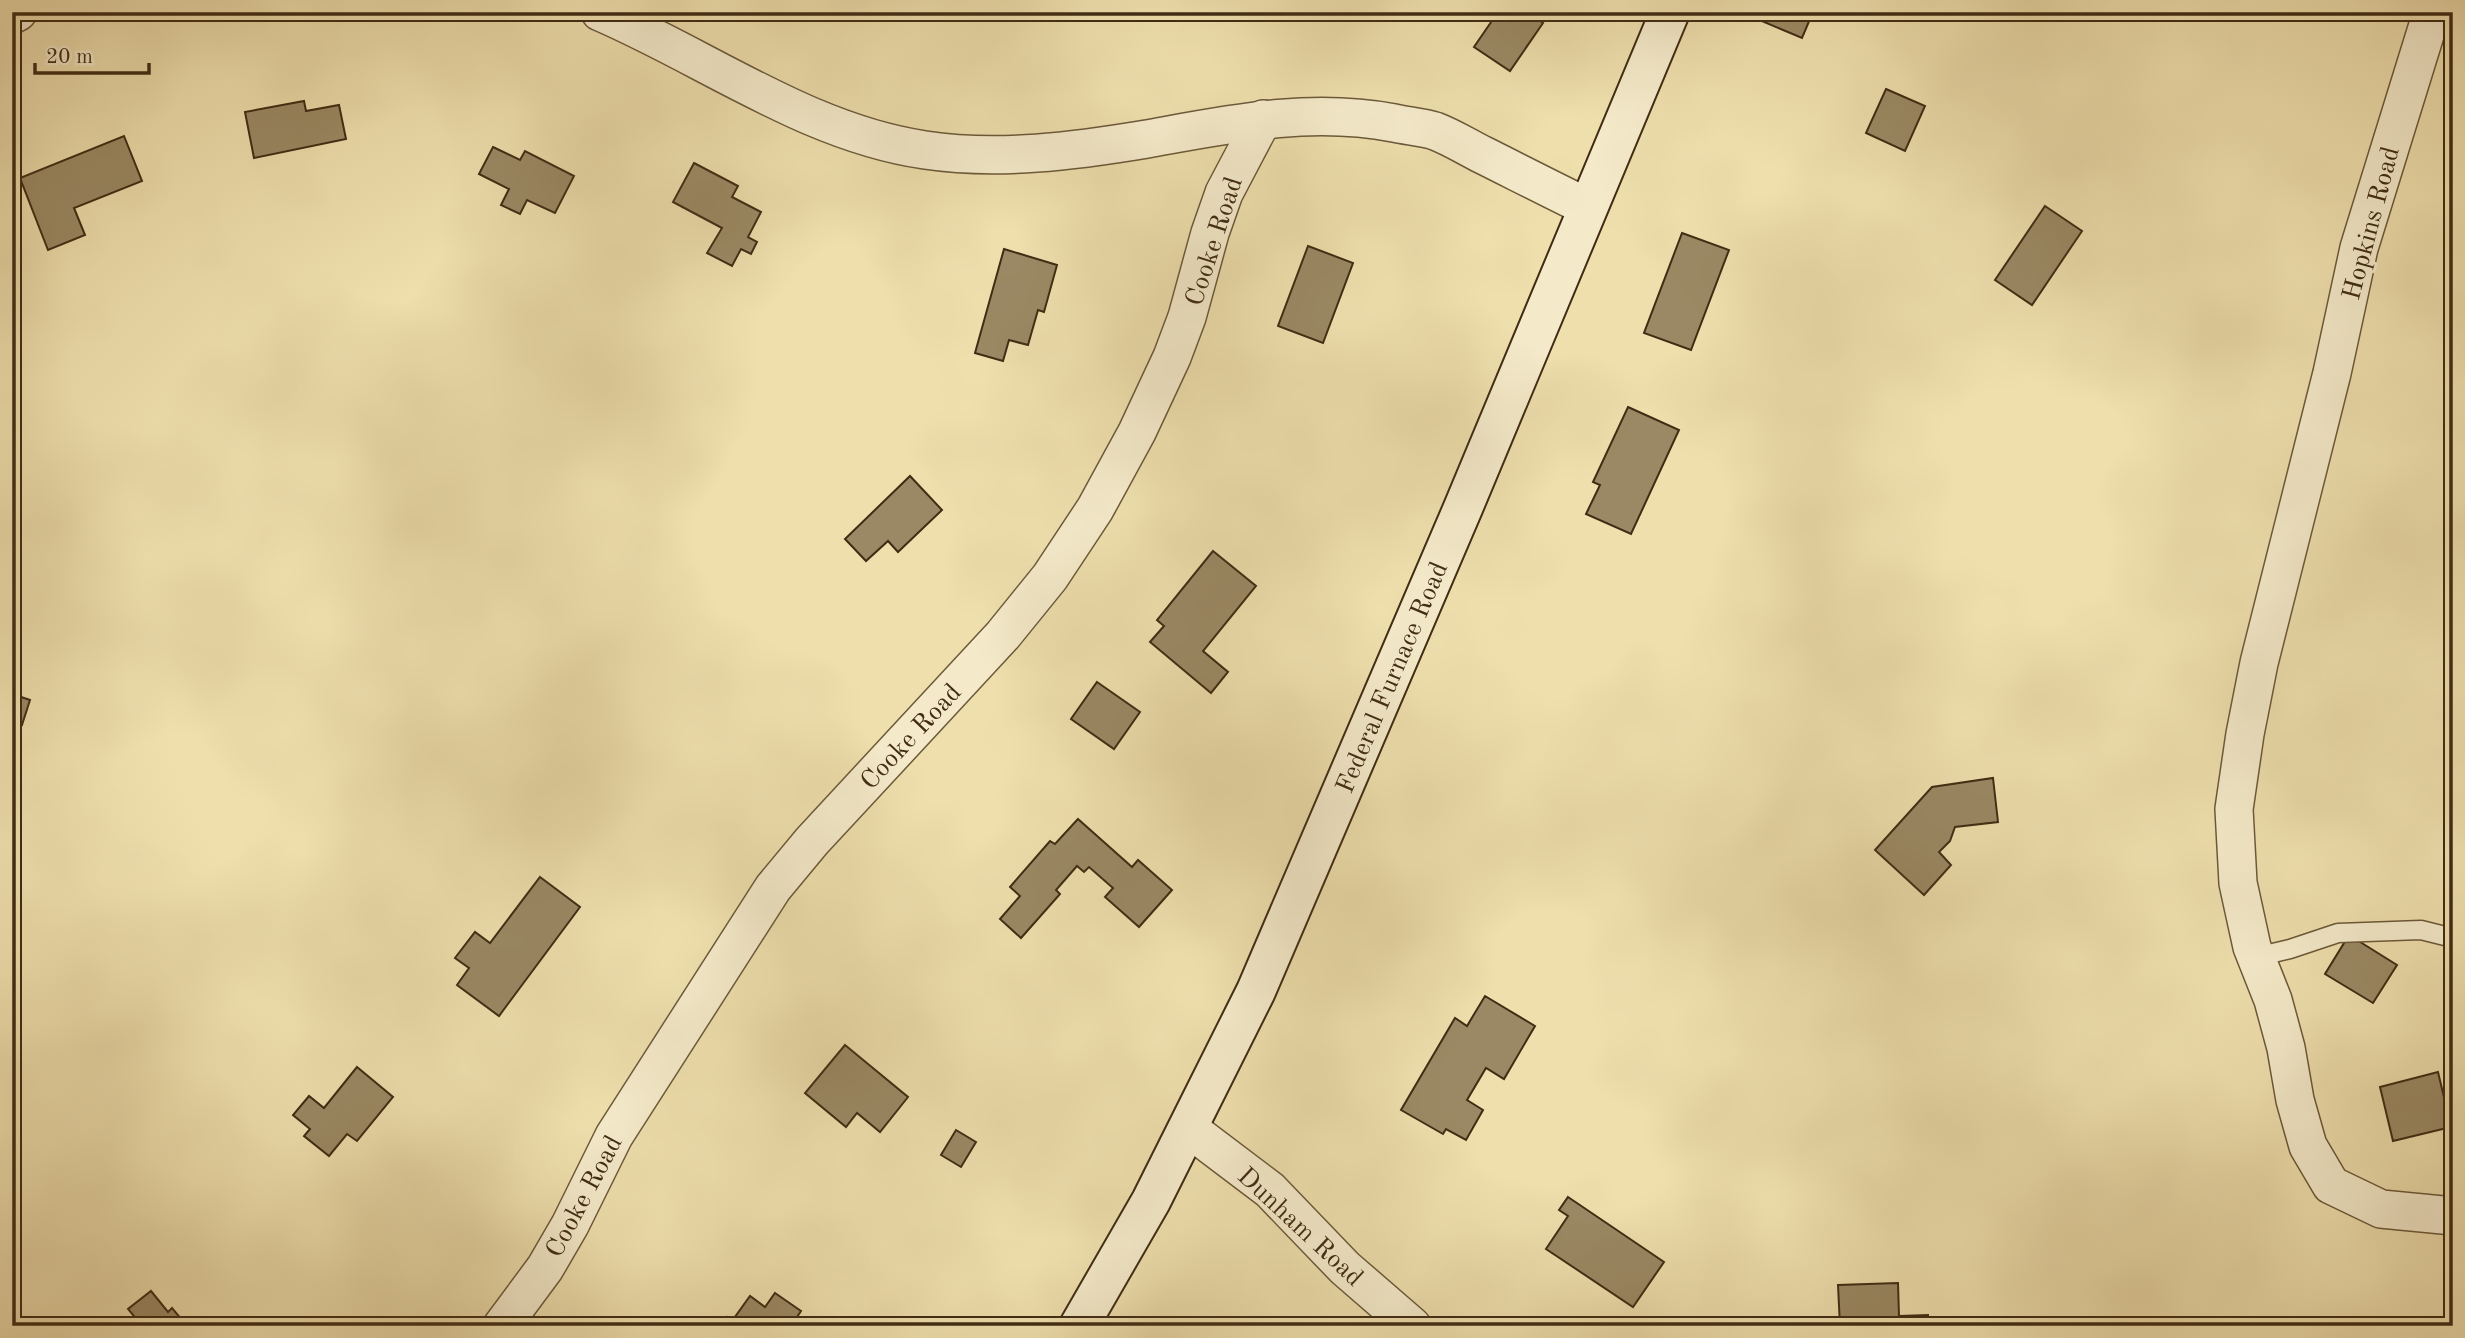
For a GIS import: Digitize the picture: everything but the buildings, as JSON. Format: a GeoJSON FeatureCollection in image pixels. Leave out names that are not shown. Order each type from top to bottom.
{"type":"FeatureCollection","features":[{"type":"Feature","properties":{"kind":"main road","name":"Federal Furnace Road"},"geometry":{"type":"LineString","coordinates":[[1079,1326],[1151,1201],[1261,978],[1452,533],[1670,12]]}},
{"type":"Feature","properties":{"kind":"street"},"geometry":{"type":"LineString","coordinates":[[12,15],[18,12]]}},
{"type":"Feature","properties":{"kind":"street"},"geometry":{"type":"LineString","coordinates":[[600,12],[833,127],[877,142],[928,151],[979,154],[1070,150],[1263,119],[1354,117],[1436,131],[1587,207]]}},
{"type":"Feature","properties":{"kind":"street","name":"Hopkins Road"},"geometry":{"type":"LineString","coordinates":[[2432,12],[2359,248],[2316,436],[2259,663],[2234,810],[2238,883],[2256,957],[2273,1000],[2286,1048],[2295,1100],[2308,1146],[2331,1185],[2381,1209],[2453,1216]]}},
{"type":"Feature","properties":{"kind":"street","name":"Cooke Road"},"geometry":{"type":"LineString","coordinates":[[502,1326],[545,1268],[570,1225],[614,1136],[773,888],[812,841],[1003,635],[1049,577],[1089,519],[1122,462],[1167,370],[1187,317],[1224,193],[1263,119]]}},
{"type":"Feature","properties":{"kind":"street","name":"Dunham Road"},"geometry":{"type":"LineString","coordinates":[[1188,1128],[1270,1190],[1345,1268],[1412,1326]]}},
{"type":"Feature","properties":{"kind":"lane"},"geometry":{"type":"LineString","coordinates":[[2256,957],[2338,933],[2421,930],[2453,938]]}}]}
